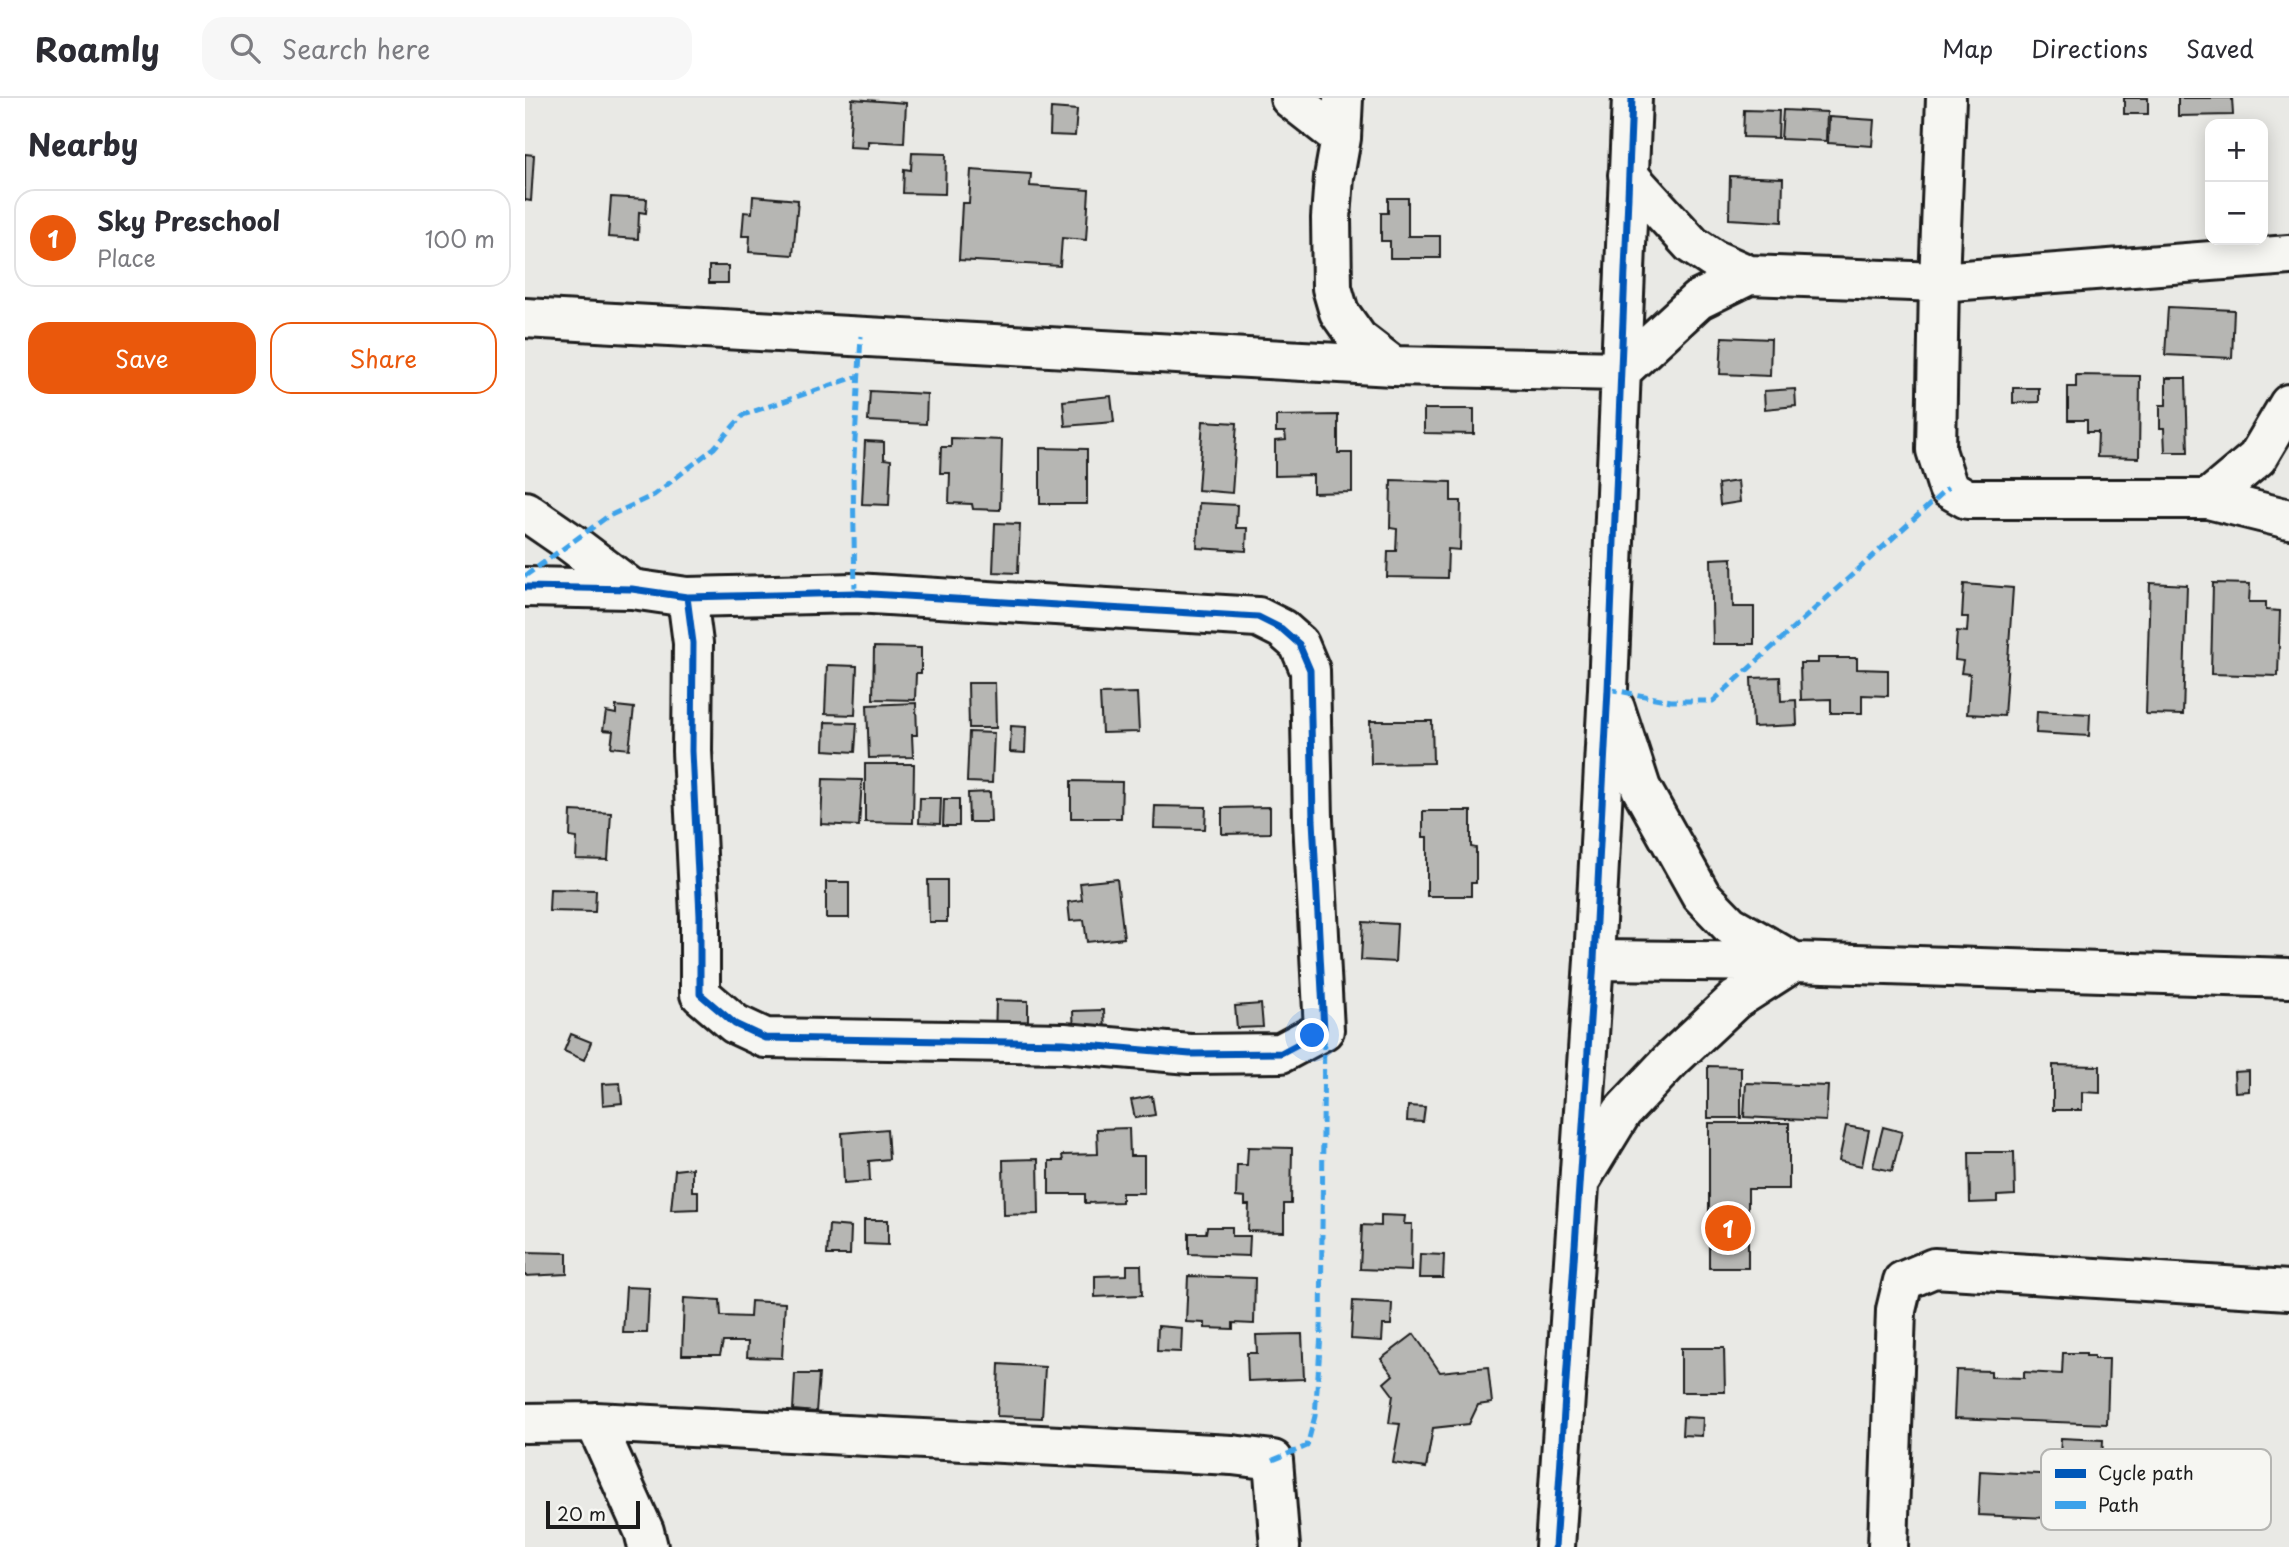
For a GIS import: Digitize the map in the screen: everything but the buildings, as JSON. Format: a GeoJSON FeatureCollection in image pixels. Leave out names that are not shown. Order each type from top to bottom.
{"type":"FeatureCollection","features":[{"type":"Feature","properties":{"kind":"street"},"geometry":{"type":"LineString","coordinates":[[1290,98],[1341,138]]}},
{"type":"Feature","properties":{"kind":"street"},"geometry":{"type":"LineString","coordinates":[[1343,98],[1331,218],[1332,288],[1339,312],[1358,339],[1392,366]]}},
{"type":"Feature","properties":{"kind":"street"},"geometry":{"type":"LineString","coordinates":[[1555,1547],[1594,960],[1632,98]]}},
{"type":"Feature","properties":{"kind":"street"},"geometry":{"type":"LineString","coordinates":[[1946,98],[1938,282],[1936,450],[1948,488],[1967,499],[2208,499],[2289,519]]}},
{"type":"Feature","properties":{"kind":"street"},"geometry":{"type":"LineString","coordinates":[[1629,175],[1692,245],[1713,259],[1749,275],[1938,282],[2289,255]]}},
{"type":"Feature","properties":{"kind":"street"},"geometry":{"type":"LineString","coordinates":[[525,318],[1392,366],[1621,371],[1698,300],[1749,275]]}},
{"type":"Feature","properties":{"kind":"street"},"geometry":{"type":"LineString","coordinates":[[2208,499],[2256,458],[2289,404]]}},
{"type":"Feature","properties":{"kind":"street"},"geometry":{"type":"LineString","coordinates":[[525,511],[632,589]]}},
{"type":"Feature","properties":{"kind":"street"},"geometry":{"type":"LineString","coordinates":[[525,587],[632,589],[687,597],[869,594],[1258,617],[1282,629],[1299,644],[1310,670],[1313,820],[1324,1030],[1282,1053],[1189,1054],[1064,1043],[765,1038],[735,1024],[700,994],[692,751],[693,643],[687,597]]}},
{"type":"Feature","properties":{"kind":"street"},"geometry":{"type":"LineString","coordinates":[[1608,689],[1641,788],[1701,895],[1730,925],[1794,962]]}},
{"type":"Feature","properties":{"kind":"street"},"geometry":{"type":"LineString","coordinates":[[1594,960],[1794,962],[2289,978]]}},
{"type":"Feature","properties":{"kind":"street"},"geometry":{"type":"LineString","coordinates":[[1579,1182],[1622,1112],[1672,1059],[1735,1000],[1794,962]]}},
{"type":"Feature","properties":{"kind":"street"},"geometry":{"type":"LineString","coordinates":[[1888,1547],[1896,1310],[1903,1281],[1934,1268],[2289,1290]]}},
{"type":"Feature","properties":{"kind":"street"},"geometry":{"type":"LineString","coordinates":[[525,1423],[595,1422],[1232,1455],[1273,1460],[1280,1547]]}},
{"type":"Feature","properties":{"kind":"street"},"geometry":{"type":"LineString","coordinates":[[595,1422],[644,1531],[648,1547]]}},
{"type":"Feature","properties":{"kind":"marked path"},"geometry":{"type":"LineString","coordinates":[[855,593],[853,475],[861,336]]}},
{"type":"Feature","properties":{"kind":"marked path"},"geometry":{"type":"LineString","coordinates":[[525,576],[607,517],[654,495],[714,448],[743,415],[858,376]]}},
{"type":"Feature","properties":{"kind":"marked path"},"geometry":{"type":"LineString","coordinates":[[1608,689],[1671,701],[1713,701],[1948,488]]}},
{"type":"Feature","properties":{"kind":"marked path"},"geometry":{"type":"LineString","coordinates":[[1273,1460],[1307,1446],[1315,1416],[1321,1334],[1324,1030]]}},
{"type":"Feature","properties":{"kind":"cycle path"},"geometry":{"type":"LineString","coordinates":[[1555,1547],[1594,960],[1632,98]]}},
{"type":"Feature","properties":{"kind":"cycle path"},"geometry":{"type":"LineString","coordinates":[[525,587],[632,589],[687,597],[855,593],[1258,617],[1282,629],[1299,644],[1310,670],[1313,820],[1324,1030],[1281,1053],[1190,1054],[1064,1043],[765,1038],[735,1024],[700,994],[700,916],[692,751],[693,643],[687,597]]}},
{"type":"Feature","properties":{"kind":"place","name":"Sky Preschool"},"geometry":{"type":"Point","coordinates":[1728,1228]}}]}
